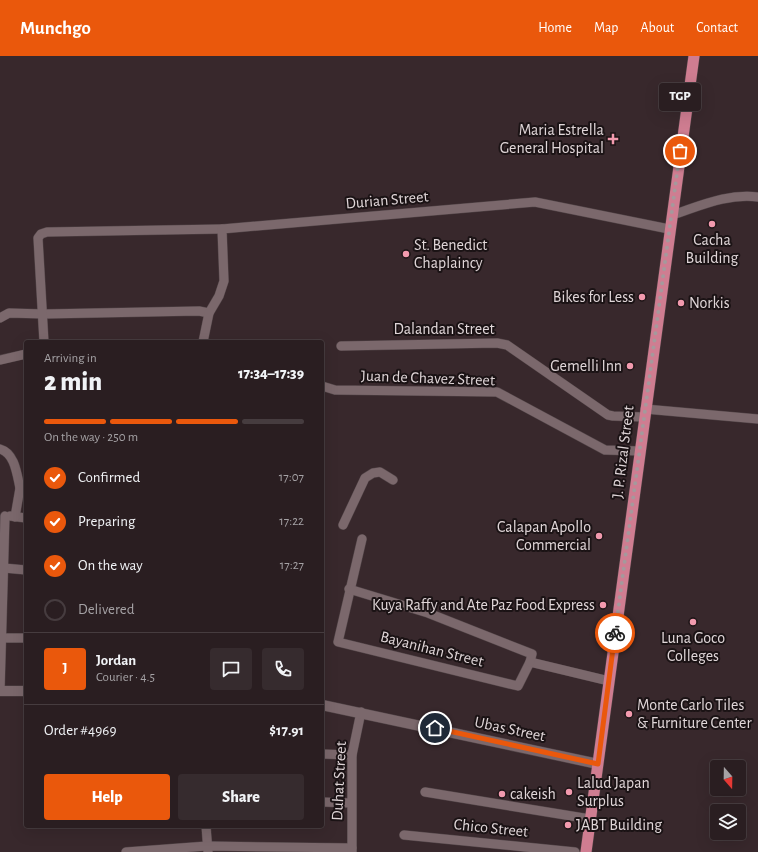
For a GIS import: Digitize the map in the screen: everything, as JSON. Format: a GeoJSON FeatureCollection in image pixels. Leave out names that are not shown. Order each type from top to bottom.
{"type":"FeatureCollection","features":[{"type":"Feature","properties":{"kind":"highway","name":"J. P. Rizal Street"},"geometry":{"type":"LineString","coordinates":[[586,852],[669,230],[694,56]]}},
{"type":"Feature","properties":{"kind":"street"},"geometry":{"type":"LineString","coordinates":[[672,215],[726,197],[747,195],[758,197]]}},
{"type":"Feature","properties":{"kind":"street","name":"Durian Street"},"geometry":{"type":"LineString","coordinates":[[44,314],[38,238],[40,234],[55,232],[222,229],[535,202],[669,230]]}},
{"type":"Feature","properties":{"kind":"street"},"geometry":{"type":"LineString","coordinates":[[203,340],[209,313],[219,296],[224,281],[222,229]]}},
{"type":"Feature","properties":{"kind":"street"},"geometry":{"type":"LineString","coordinates":[[0,318],[9,313],[44,314],[199,311],[209,313]]}},
{"type":"Feature","properties":{"kind":"street"},"geometry":{"type":"LineString","coordinates":[[44,314],[44,340]]}},
{"type":"Feature","properties":{"kind":"street","name":"Dalandan Street"},"geometry":{"type":"LineString","coordinates":[[342,346],[497,343],[507,345],[613,416],[645,413],[758,419]]}},
{"type":"Feature","properties":{"kind":"street"},"geometry":{"type":"LineString","coordinates":[[0,360],[24,354]]}},
{"type":"Feature","properties":{"kind":"street","name":"Juan de Chavez Street"},"geometry":{"type":"LineString","coordinates":[[324,387],[335,390],[497,392],[605,450],[640,451]]}},
{"type":"Feature","properties":{"kind":"street"},"geometry":{"type":"LineString","coordinates":[[0,449],[4,450],[12,459],[23,488],[15,517]]}},
{"type":"Feature","properties":{"kind":"street"},"geometry":{"type":"LineString","coordinates":[[343,525],[365,478],[374,473],[380,472],[393,480]]}},
{"type":"Feature","properties":{"kind":"street"},"geometry":{"type":"LineString","coordinates":[[24,518],[2,516],[4,568],[3,638],[0,691],[24,691]]}},
{"type":"Feature","properties":{"kind":"street","name":"Bayanihan Street"},"geometry":{"type":"LineString","coordinates":[[362,539],[349,589],[338,642],[518,686],[530,662]]}},
{"type":"Feature","properties":{"kind":"street"},"geometry":{"type":"LineString","coordinates":[[4,568],[24,570]]}},
{"type":"Feature","properties":{"kind":"street"},"geometry":{"type":"LineString","coordinates":[[349,589],[428,613],[532,654],[530,662],[609,681]]}},
{"type":"Feature","properties":{"kind":"street"},"geometry":{"type":"LineString","coordinates":[[3,638],[24,638]]}},
{"type":"Feature","properties":{"kind":"street","name":"Ubas Street"},"geometry":{"type":"LineString","coordinates":[[324,704],[598,764]]}},
{"type":"Feature","properties":{"kind":"street","name":"Duhat Street"},"geometry":{"type":"LineString","coordinates":[[352,850],[352,755],[361,712]]}},
{"type":"Feature","properties":{"kind":"street"},"geometry":{"type":"LineString","coordinates":[[324,754],[352,755]]}},
{"type":"Feature","properties":{"kind":"street"},"geometry":{"type":"LineString","coordinates":[[425,792],[590,819]]}},
{"type":"Feature","properties":{"kind":"street"},"geometry":{"type":"LineString","coordinates":[[324,802],[351,803]]}},
{"type":"Feature","properties":{"kind":"street"},"geometry":{"type":"LineString","coordinates":[[206,828],[207,849]]}},
{"type":"Feature","properties":{"kind":"street","name":"Chico Street"},"geometry":{"type":"LineString","coordinates":[[404,835],[575,852]]}},
{"type":"Feature","properties":{"kind":"street"},"geometry":{"type":"LineString","coordinates":[[126,852],[207,849],[352,850]]}},
{"type":"Feature","properties":{"kind":"way so far"},"geometry":{"type":"LineString","coordinates":[[615,633],[680,151]]}},
{"type":"Feature","properties":{"kind":"place","name":"Maria Estrella General Hospital"},"geometry":{"type":"Point","coordinates":[613,139]}},
{"type":"Feature","properties":{"kind":"place","name":"TGP"},"geometry":{"type":"Point","coordinates":[680,151]}},
{"type":"Feature","properties":{"kind":"place","name":"Cacha Building"},"geometry":{"type":"Point","coordinates":[712,224]}},
{"type":"Feature","properties":{"kind":"place","name":"St. Benedict Chaplaincy"},"geometry":{"type":"Point","coordinates":[406,254]}},
{"type":"Feature","properties":{"kind":"place","name":"Bikes for Less"},"geometry":{"type":"Point","coordinates":[642,297]}},
{"type":"Feature","properties":{"kind":"place","name":"Norkis"},"geometry":{"type":"Point","coordinates":[681,303]}},
{"type":"Feature","properties":{"kind":"place","name":"Gemelli Inn"},"geometry":{"type":"Point","coordinates":[630,366]}},
{"type":"Feature","properties":{"kind":"place","name":"Calapan Apollo Commercial"},"geometry":{"type":"Point","coordinates":[599,536]}},
{"type":"Feature","properties":{"kind":"place","name":"Kuya Raffy and Ate Paz Food Express"},"geometry":{"type":"Point","coordinates":[603,605]}},
{"type":"Feature","properties":{"kind":"place","name":"Luna Goco Colleges"},"geometry":{"type":"Point","coordinates":[693,622]}},
{"type":"Feature","properties":{"kind":"place","name":"Monte Carlo Tiles & Furniture Center"},"geometry":{"type":"Point","coordinates":[629,714]}},
{"type":"Feature","properties":{"kind":"place","name":"Lalud Japan Surplus"},"geometry":{"type":"Point","coordinates":[569,792]}},
{"type":"Feature","properties":{"kind":"place","name":"cakeish"},"geometry":{"type":"Point","coordinates":[502,794]}},
{"type":"Feature","properties":{"kind":"place","name":"JABT Building"},"geometry":{"type":"Point","coordinates":[568,825]}},
{"type":"Feature","properties":{"kind":"route"},"geometry":{"type":"LineString","coordinates":[[435,728],[598,764],[615,633]]}}]}
